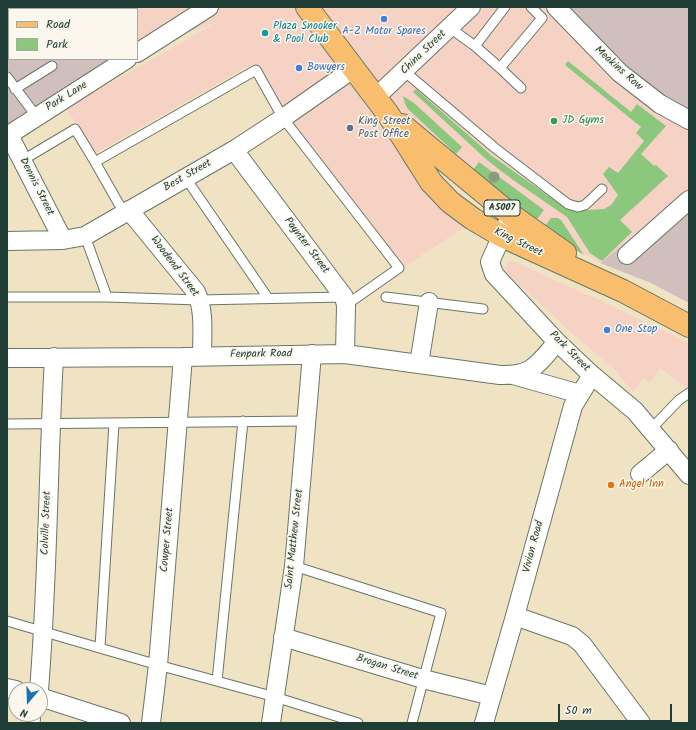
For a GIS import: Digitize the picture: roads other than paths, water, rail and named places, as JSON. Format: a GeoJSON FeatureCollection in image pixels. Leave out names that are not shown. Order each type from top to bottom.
{"type":"FeatureCollection","features":[{"type":"Feature","properties":{"kind":"main road","name":"King Street"},"geometry":{"type":"LineString","coordinates":[[307,7],[382,106],[431,182],[450,202],[473,219],[502,236],[623,292],[689,326]]}},
{"type":"Feature","properties":{"kind":"main road","name":"King Street"},"geometry":{"type":"LineString","coordinates":[[382,106],[511,215],[535,233],[623,292]]}},
{"type":"Feature","properties":{"kind":"street"},"geometry":{"type":"LineString","coordinates":[[138,52],[209,7]]}},
{"type":"Feature","properties":{"kind":"street","name":"China Street"},"geometry":{"type":"LineString","coordinates":[[382,106],[404,72],[471,7]]}},
{"type":"Feature","properties":{"kind":"street","name":"Meakins Row"},"geometry":{"type":"LineString","coordinates":[[556,7],[620,73],[660,104],[689,120]]}},
{"type":"Feature","properties":{"kind":"street","name":"Park Lane"},"geometry":{"type":"LineString","coordinates":[[8,135],[125,60]]}},
{"type":"Feature","properties":{"kind":"street","name":"Best Street"},"geometry":{"type":"LineString","coordinates":[[7,241],[63,240],[85,236],[234,150],[353,69]]}},
{"type":"Feature","properties":{"kind":"street","name":"Dennis Street"},"geometry":{"type":"LineString","coordinates":[[8,135],[23,160],[63,240]]}},
{"type":"Feature","properties":{"kind":"street","name":"Paynter Street"},"geometry":{"type":"LineString","coordinates":[[234,150],[345,301]]}},
{"type":"Feature","properties":{"kind":"street"},"geometry":{"type":"LineString","coordinates":[[627,255],[689,200]]}},
{"type":"Feature","properties":{"kind":"street","name":"Woodend Street"},"geometry":{"type":"LineString","coordinates":[[126,211],[196,292],[201,309],[202,356]]}},
{"type":"Feature","properties":{"kind":"street","name":"Park Street"},"geometry":{"type":"LineString","coordinates":[[511,215],[490,262],[494,274],[557,342],[592,376],[635,411],[689,475]]}},
{"type":"Feature","properties":{"kind":"street"},"geometry":{"type":"LineString","coordinates":[[345,301],[345,354]]}},
{"type":"Feature","properties":{"kind":"street"},"geometry":{"type":"LineString","coordinates":[[419,364],[429,302]]}},
{"type":"Feature","properties":{"kind":"street","name":"Fenpark Road"},"geometry":{"type":"LineString","coordinates":[[513,375],[531,370],[557,342]]}},
{"type":"Feature","properties":{"kind":"street","name":"Saint Matthew Street"},"geometry":{"type":"LineString","coordinates":[[271,723],[294,566],[312,354]]}},
{"type":"Feature","properties":{"kind":"street","name":"Fenpark Road"},"geometry":{"type":"LineString","coordinates":[[7,358],[345,354],[513,375],[580,394]]}},
{"type":"Feature","properties":{"kind":"street","name":"Colville Street"},"geometry":{"type":"LineString","coordinates":[[40,682],[44,631],[50,423],[54,357]]}},
{"type":"Feature","properties":{"kind":"street","name":"Cowper Street"},"geometry":{"type":"LineString","coordinates":[[152,723],[183,357]]}},
{"type":"Feature","properties":{"kind":"street","name":"Vivian Road"},"geometry":{"type":"LineString","coordinates":[[484,723],[515,616],[572,406],[592,376]]}},
{"type":"Feature","properties":{"kind":"street"},"geometry":{"type":"LineString","coordinates":[[640,474],[669,450]]}},
{"type":"Feature","properties":{"kind":"street"},"geometry":{"type":"LineString","coordinates":[[515,616],[572,636],[582,644],[641,723]]}},
{"type":"Feature","properties":{"kind":"street","name":"Brogan Street"},"geometry":{"type":"LineString","coordinates":[[283,637],[423,679],[492,696]]}},
{"type":"Feature","properties":{"kind":"street"},"geometry":{"type":"LineString","coordinates":[[48,700],[121,723]]}},
{"type":"Feature","properties":{"kind":"lane"},"geometry":{"type":"LineString","coordinates":[[475,46],[505,7]]}},
{"type":"Feature","properties":{"kind":"lane"},"geometry":{"type":"LineString","coordinates":[[500,68],[542,18],[531,7]]}},
{"type":"Feature","properties":{"kind":"lane"},"geometry":{"type":"LineString","coordinates":[[450,28],[475,46],[522,88]]}},
{"type":"Feature","properties":{"kind":"lane"},"geometry":{"type":"LineString","coordinates":[[15,89],[52,66]]}},
{"type":"Feature","properties":{"kind":"lane"},"geometry":{"type":"LineString","coordinates":[[7,297],[108,297],[199,300],[268,298],[345,301],[399,268],[283,118],[256,70],[95,162]]}},
{"type":"Feature","properties":{"kind":"lane"},"geometry":{"type":"LineString","coordinates":[[404,72],[494,148],[568,204],[578,207],[585,205],[602,189]]}},
{"type":"Feature","properties":{"kind":"lane"},"geometry":{"type":"LineString","coordinates":[[7,77],[37,117]]}},
{"type":"Feature","properties":{"kind":"lane"},"geometry":{"type":"LineString","coordinates":[[23,160],[75,129],[126,211]]}},
{"type":"Feature","properties":{"kind":"lane"},"geometry":{"type":"LineString","coordinates":[[185,177],[268,298]]}},
{"type":"Feature","properties":{"kind":"lane"},"geometry":{"type":"LineString","coordinates":[[85,236],[108,297]]}},
{"type":"Feature","properties":{"kind":"lane"},"geometry":{"type":"LineString","coordinates":[[386,297],[483,309]]}},
{"type":"Feature","properties":{"kind":"lane"},"geometry":{"type":"LineString","coordinates":[[651,429],[679,400],[689,393]]}},
{"type":"Feature","properties":{"kind":"lane"},"geometry":{"type":"LineString","coordinates":[[217,681],[243,421]]}},
{"type":"Feature","properties":{"kind":"lane"},"geometry":{"type":"LineString","coordinates":[[7,424],[307,421]]}},
{"type":"Feature","properties":{"kind":"lane"},"geometry":{"type":"LineString","coordinates":[[100,647],[114,422]]}},
{"type":"Feature","properties":{"kind":"lane"},"geometry":{"type":"LineString","coordinates":[[294,566],[442,613],[412,723]]}},
{"type":"Feature","properties":{"kind":"lane"},"geometry":{"type":"LineString","coordinates":[[7,621],[275,697],[358,723]]}},
{"type":"Feature","properties":{"kind":"place","name":"A-Z Motor Spares"},"geometry":{"type":"Point","coordinates":[384,19]}},
{"type":"Feature","properties":{"kind":"place","name":"Plaza Snooker & Pool Club"},"geometry":{"type":"Point","coordinates":[265,33]}},
{"type":"Feature","properties":{"kind":"place","name":"Bowyers"},"geometry":{"type":"Point","coordinates":[299,68]}},
{"type":"Feature","properties":{"kind":"place","name":"JD Gyms"},"geometry":{"type":"Point","coordinates":[554,121]}},
{"type":"Feature","properties":{"kind":"place","name":"King Street Post Office"},"geometry":{"type":"Point","coordinates":[350,128]}},
{"type":"Feature","properties":{"kind":"place","name":"One Stop"},"geometry":{"type":"Point","coordinates":[607,330]}},
{"type":"Feature","properties":{"kind":"place","name":"Angel Inn"},"geometry":{"type":"Point","coordinates":[611,485]}}]}
